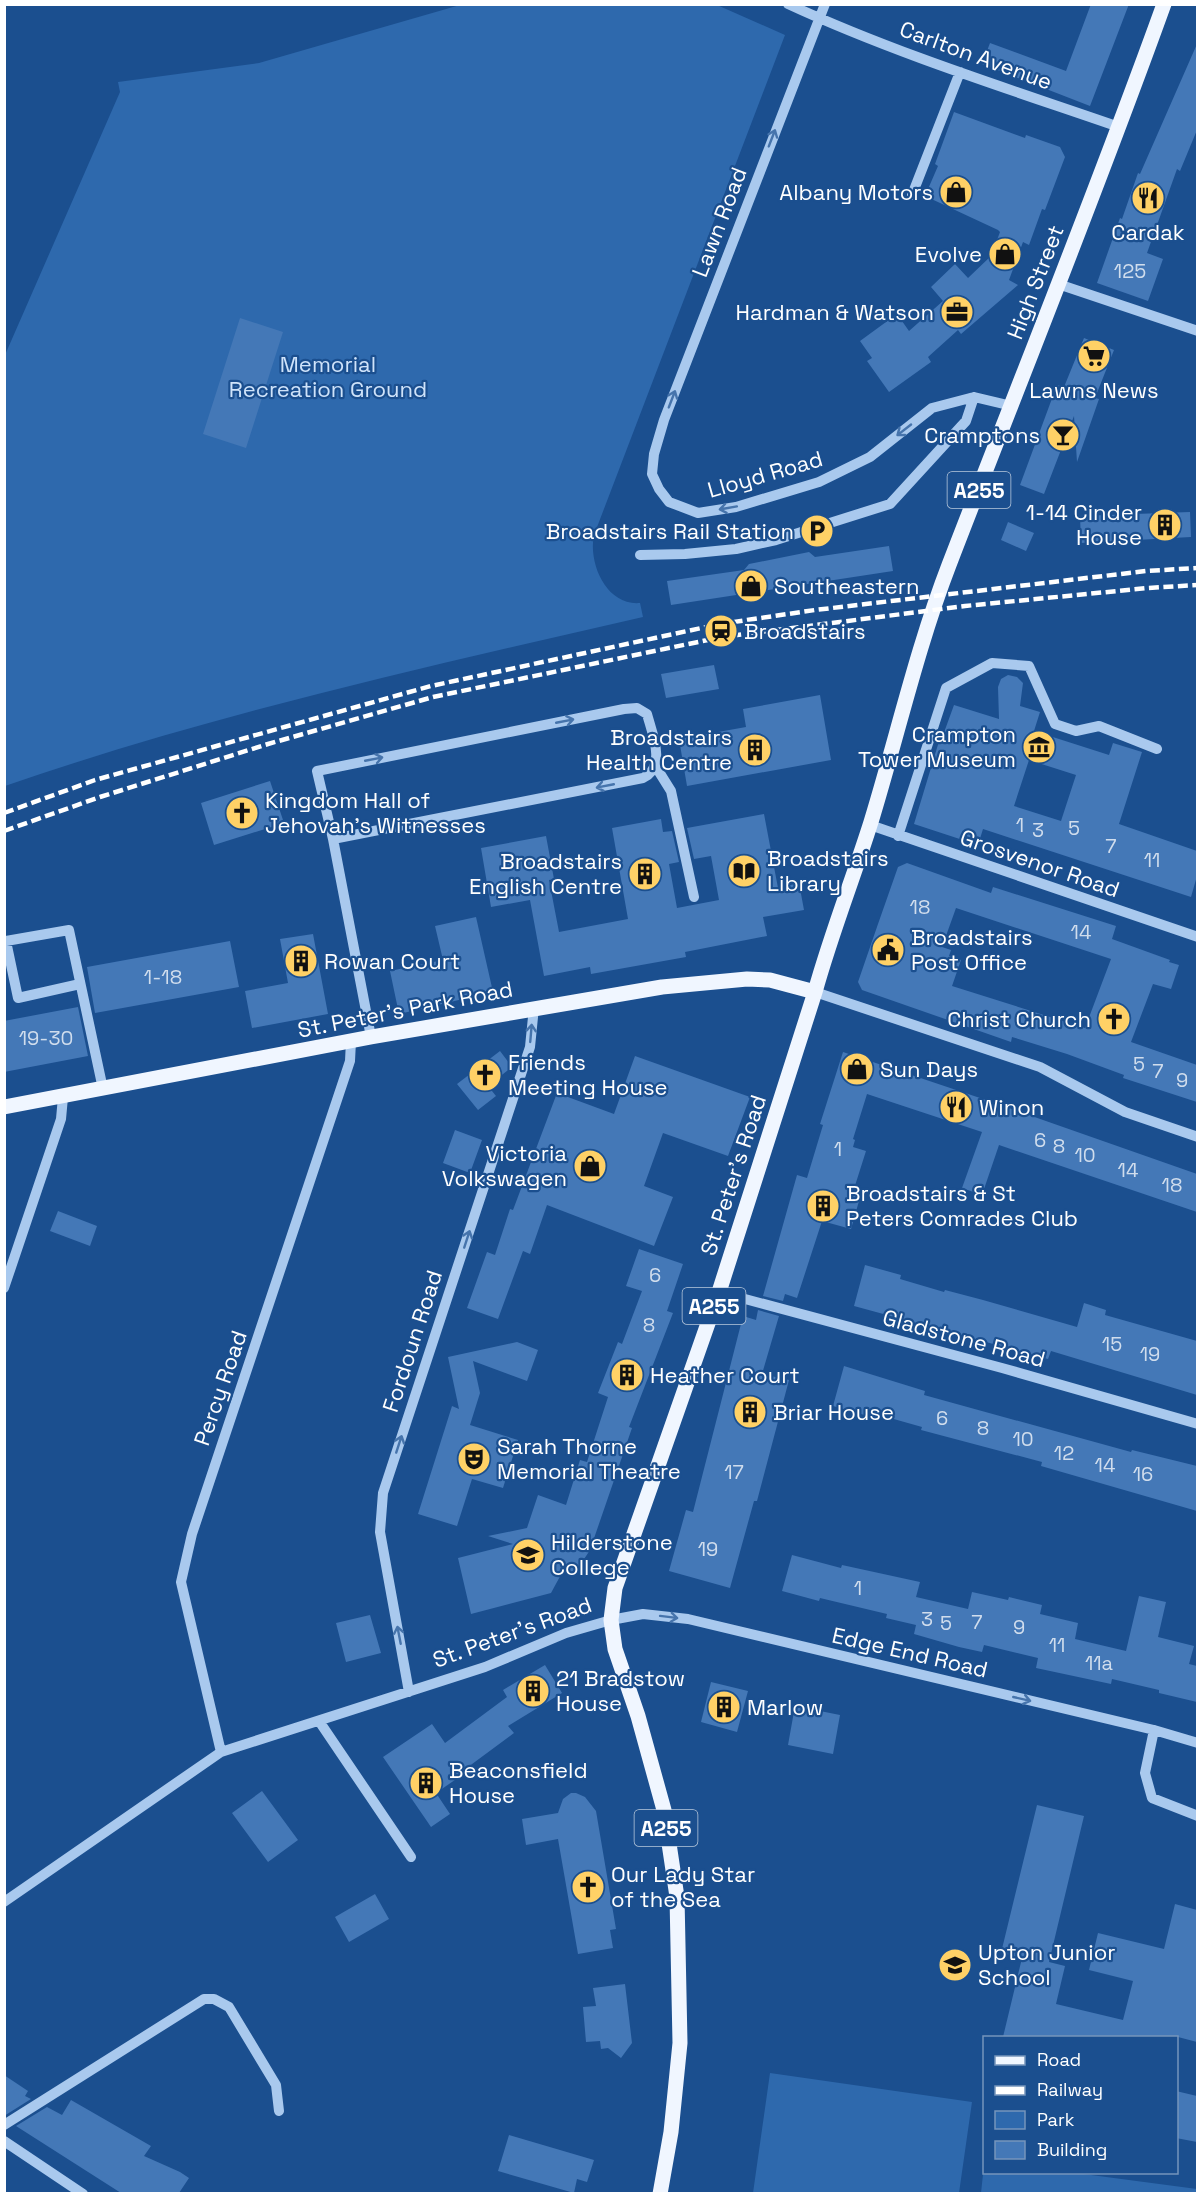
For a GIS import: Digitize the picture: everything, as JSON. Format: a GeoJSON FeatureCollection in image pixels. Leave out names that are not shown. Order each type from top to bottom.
{"type":"FeatureCollection","features":[{"type":"Feature","properties":{"kind":"main road","name":"High Street"},"geometry":{"type":"LineString","coordinates":[[870,825],[927,628],[946,574],[1119,127],[1164,4]]}},
{"type":"Feature","properties":{"kind":"main road","name":"A255"},"geometry":{"type":"LineString","coordinates":[[815,992],[870,825]]}},
{"type":"Feature","properties":{"kind":"main road","name":"St. Peter's Park Road"},"geometry":{"type":"LineString","coordinates":[[4,1107],[371,1037],[662,987],[738,980],[770,980],[815,992]]}},
{"type":"Feature","properties":{"kind":"main road","name":"St. Peter's Road"},"geometry":{"type":"LineString","coordinates":[[611,1620],[615,1588],[719,1292],[815,992]]}},
{"type":"Feature","properties":{"kind":"main road","name":"A255"},"geometry":{"type":"LineString","coordinates":[[611,1620],[615,1649],[638,1716],[664,1810],[677,1897],[681,2043],[660,2193]]}},
{"type":"Feature","properties":{"kind":"street","name":"Carlton Avenue"},"geometry":{"type":"LineString","coordinates":[[788,4],[820,19],[960,72],[1119,127]]}},
{"type":"Feature","properties":{"kind":"street","name":"Lawn Road"},"geometry":{"type":"LineString","coordinates":[[654,454],[668,409],[825,4]]}},
{"type":"Feature","properties":{"kind":"street"},"geometry":{"type":"LineString","coordinates":[[912,195],[960,72]]}},
{"type":"Feature","properties":{"kind":"street"},"geometry":{"type":"LineString","coordinates":[[1058,284],[1197,331]]}},
{"type":"Feature","properties":{"kind":"street"},"geometry":{"type":"LineString","coordinates":[[639,555],[685,554],[736,549],[776,540],[890,504],[966,421],[974,397]]}},
{"type":"Feature","properties":{"kind":"street","name":"Lloyd Road"},"geometry":{"type":"LineString","coordinates":[[654,454],[652,474],[659,489],[669,502],[698,513],[736,507],[819,482],[870,457],[932,408],[974,397],[1012,406]]}},
{"type":"Feature","properties":{"kind":"street"},"geometry":{"type":"LineString","coordinates":[[898,836],[946,688],[992,663],[1029,666],[1055,724],[1076,731],[1099,726],[1157,749]]}},
{"type":"Feature","properties":{"kind":"street"},"geometry":{"type":"LineString","coordinates":[[333,839],[643,778],[656,767],[657,757],[647,714],[637,708],[624,709],[317,771],[333,839],[371,1037]]}},
{"type":"Feature","properties":{"kind":"street"},"geometry":{"type":"LineString","coordinates":[[656,767],[671,791],[694,897]]}},
{"type":"Feature","properties":{"kind":"street","name":"Grosvenor Road"},"geometry":{"type":"LineString","coordinates":[[870,825],[1197,937]]}},
{"type":"Feature","properties":{"kind":"street"},"geometry":{"type":"LineString","coordinates":[[80,984],[18,998],[6,941],[69,930],[103,1089]]}},
{"type":"Feature","properties":{"kind":"street"},"geometry":{"type":"LineString","coordinates":[[815,992],[1040,1067],[1125,1112],[1197,1137]]}},
{"type":"Feature","properties":{"kind":"street","name":"Fordoun Road"},"geometry":{"type":"LineString","coordinates":[[410,1692],[380,1533],[383,1493],[530,1047],[534,1008]]}},
{"type":"Feature","properties":{"kind":"street","name":"Percy Road"},"geometry":{"type":"LineString","coordinates":[[221,1752],[182,1582],[192,1534],[350,1060],[351,1041]]}},
{"type":"Feature","properties":{"kind":"street"},"geometry":{"type":"LineString","coordinates":[[4,1288],[61,1119],[63,1097]]}},
{"type":"Feature","properties":{"kind":"street","name":"Gladstone Road"},"geometry":{"type":"LineString","coordinates":[[719,1292],[1002,1368],[1197,1424]]}},
{"type":"Feature","properties":{"kind":"street","name":"Edge End Road"},"geometry":{"type":"LineString","coordinates":[[611,1620],[643,1614],[688,1619],[1197,1743]]}},
{"type":"Feature","properties":{"kind":"street","name":"St. Peter's Road"},"geometry":{"type":"LineString","coordinates":[[4,1902],[221,1752],[485,1667],[566,1633],[611,1620]]}},
{"type":"Feature","properties":{"kind":"street"},"geometry":{"type":"LineString","coordinates":[[319,1721],[411,1857]]}},
{"type":"Feature","properties":{"kind":"street"},"geometry":{"type":"LineString","coordinates":[[1154,1731],[1145,1773],[1152,1798],[1197,1816]]}},
{"type":"Feature","properties":{"kind":"street"},"geometry":{"type":"LineString","coordinates":[[4,2125],[204,1999],[214,1999],[229,2007],[276,2085],[279,2111]]}},
{"type":"Feature","properties":{"kind":"street"},"geometry":{"type":"LineString","coordinates":[[4,2141],[83,2193]]}},
{"type":"Feature","properties":{"kind":"green space","name":"Memorial Recreation Ground"},"geometry":{"type":"Polygon","coordinates":[[[460,5],[717,5],[785,35],[594,535],[594,558],[602,581],[618,598],[640,603],[643,617],[402,673],[242,714],[83,760],[5,786],[5,355],[120,92],[118,82],[259,63],[460,5]]]}},
{"type":"Feature","properties":{"kind":"green space"},"geometry":{"type":"Polygon","coordinates":[[[770,2073],[972,2102],[959,2193],[753,2193],[770,2073]]]}},
{"type":"Feature","properties":{"kind":"green space"},"geometry":{"type":"Polygon","coordinates":[[[983,2174],[1084,2174],[1197,2189],[1197,2193],[981,2193],[983,2174]]]}},
{"type":"Feature","properties":{"kind":"building"},"geometry":{"type":"Polygon","coordinates":[[[1091,4],[1129,4],[1090,106],[982,64],[990,43],[1066,71],[1091,4]]]}},
{"type":"Feature","properties":{"kind":"building"},"geometry":{"type":"Polygon","coordinates":[[[1197,44],[1197,130],[1180,171],[1177,169],[1147,253],[1163,259],[1148,301],[1097,283],[1138,173],[1140,174],[1197,44]]]}},
{"type":"Feature","properties":{"kind":"building"},"geometry":{"type":"Polygon","coordinates":[[[954,112],[1025,138],[1026,135],[1060,147],[1065,157],[1045,210],[1042,209],[1029,245],[1023,242],[1009,280],[1018,285],[961,334],[958,330],[928,357],[931,362],[889,392],[867,361],[872,358],[860,341],[897,314],[909,331],[943,301],[931,287],[955,264],[968,278],[991,256],[1000,232],[925,196],[938,166],[935,164],[954,112]]]}},
{"type":"Feature","properties":{"kind":"building"},"geometry":{"type":"Polygon","coordinates":[[[240,318],[283,332],[246,448],[203,434],[240,318]]]}},
{"type":"Feature","properties":{"kind":"building"},"geometry":{"type":"Polygon","coordinates":[[[1084,338],[1114,350],[1095,398],[1099,399],[1077,462],[1074,416],[1044,494],[1020,485],[1057,385],[1064,387],[1084,338]]]}},
{"type":"Feature","properties":{"kind":"building"},"geometry":{"type":"Polygon","coordinates":[[[1190,512],[1191,537],[1081,543],[1080,516],[1190,512]]]}},
{"type":"Feature","properties":{"kind":"building"},"geometry":{"type":"Polygon","coordinates":[[[1008,522],[1034,533],[1026,551],[1001,540],[1008,522]]]}},
{"type":"Feature","properties":{"kind":"building"},"geometry":{"type":"Polygon","coordinates":[[[889,546],[893,571],[671,605],[667,581],[744,570],[749,564],[809,552],[815,557],[889,546]]]}},
{"type":"Feature","properties":{"kind":"building"},"geometry":{"type":"Polygon","coordinates":[[[714,665],[719,689],[666,698],[661,674],[714,665]]]}},
{"type":"Feature","properties":{"kind":"building"},"geometry":{"type":"Polygon","coordinates":[[[1008,675],[1017,677],[1023,683],[1020,706],[1040,712],[1034,731],[1109,755],[1113,743],[1142,752],[1119,824],[1197,851],[1197,876],[1191,897],[983,829],[978,845],[914,824],[940,738],[942,738],[954,705],[999,719],[998,687],[1001,679],[1008,675]],[[1029,760],[1014,806],[1061,821],[1076,775],[1029,760]]]}},
{"type":"Feature","properties":{"kind":"building","name":"Broadstairs Health Centre"},"geometry":{"type":"Polygon","coordinates":[[[820,695],[831,760],[687,786],[679,739],[746,727],[743,709],[820,695]]]}},
{"type":"Feature","properties":{"kind":"building","name":"Kingdom Hall of Jehovah's Witnesses"},"geometry":{"type":"Polygon","coordinates":[[[270,781],[284,823],[214,845],[201,803],[270,781]]]}},
{"type":"Feature","properties":{"kind":"building"},"geometry":{"type":"Polygon","coordinates":[[[764,814],[778,888],[799,883],[804,910],[763,917],[767,936],[685,952],[686,957],[591,974],[590,967],[544,976],[530,900],[491,907],[481,848],[546,836],[554,879],[549,880],[559,932],[628,919],[612,828],[661,819],[663,832],[672,831],[679,862],[669,864],[677,908],[719,900],[711,856],[694,859],[687,828],[764,814]]]}},
{"type":"Feature","properties":{"kind":"building"},"geometry":{"type":"Polygon","coordinates":[[[907,863],[991,893],[993,887],[1116,926],[1112,939],[1179,965],[1171,989],[1153,984],[1131,1042],[1197,1065],[1197,1102],[1123,1078],[1124,1075],[1067,1054],[1012,1037],[1011,1042],[862,990],[858,982],[898,867],[907,863]],[[956,908],[942,947],[951,950],[949,956],[961,960],[952,986],[1085,1028],[1111,959],[956,908]]]}},
{"type":"Feature","properties":{"kind":"building"},"geometry":{"type":"Polygon","coordinates":[[[476,917],[493,992],[399,1014],[390,971],[443,960],[435,926],[476,917]]]}},
{"type":"Feature","properties":{"kind":"building","name":"Rowan Court"},"geometry":{"type":"Polygon","coordinates":[[[313,934],[328,1014],[252,1028],[245,991],[288,983],[280,939],[313,934]]]}},
{"type":"Feature","properties":{"kind":"building"},"geometry":{"type":"Polygon","coordinates":[[[230,941],[239,987],[95,1013],[87,967],[230,941]]]}},
{"type":"Feature","properties":{"kind":"building"},"geometry":{"type":"Polygon","coordinates":[[[78,1007],[88,1056],[4,1072],[4,1021],[78,1007]]]}},
{"type":"Feature","properties":{"kind":"building","name":"Friends Meeting House"},"geometry":{"type":"Polygon","coordinates":[[[500,1051],[512,1067],[488,1086],[496,1096],[478,1110],[457,1084],[500,1051]]]}},
{"type":"Feature","properties":{"kind":"building"},"geometry":{"type":"Polygon","coordinates":[[[843,1052],[1197,1174],[1197,1212],[999,1145],[982,1195],[962,1188],[982,1132],[867,1094],[853,1139],[855,1140],[853,1147],[866,1151],[853,1192],[861,1194],[851,1229],[822,1221],[797,1298],[785,1294],[783,1301],[763,1296],[797,1175],[807,1178],[823,1125],[820,1124],[843,1052]]]}},
{"type":"Feature","properties":{"kind":"building"},"geometry":{"type":"Polygon","coordinates":[[[635,1056],[750,1097],[728,1156],[663,1133],[644,1186],[673,1197],[654,1246],[547,1205],[530,1254],[523,1251],[498,1319],[467,1308],[487,1252],[495,1255],[510,1209],[513,1210],[557,1093],[614,1114],[635,1056]]]}},
{"type":"Feature","properties":{"kind":"building"},"geometry":{"type":"Polygon","coordinates":[[[455,1130],[482,1140],[470,1173],[443,1163],[455,1130]]]}},
{"type":"Feature","properties":{"kind":"building"},"geometry":{"type":"Polygon","coordinates":[[[58,1211],[97,1226],[90,1246],[50,1231],[58,1211]]]}},
{"type":"Feature","properties":{"kind":"building"},"geometry":{"type":"Polygon","coordinates":[[[639,1249],[683,1264],[667,1311],[673,1313],[629,1427],[632,1428],[590,1550],[573,1576],[564,1569],[551,1593],[471,1614],[458,1558],[513,1544],[488,1536],[527,1528],[538,1495],[566,1505],[580,1460],[587,1462],[608,1397],[598,1393],[618,1342],[622,1344],[642,1291],[626,1286],[639,1249]]]}},
{"type":"Feature","properties":{"kind":"building"},"geometry":{"type":"Polygon","coordinates":[[[865,1265],[901,1275],[900,1279],[944,1292],[945,1290],[983,1300],[1077,1327],[1084,1303],[1106,1310],[1105,1315],[1197,1341],[1197,1395],[1051,1351],[1048,1359],[854,1306],[865,1265]]]}},
{"type":"Feature","properties":{"kind":"building"},"geometry":{"type":"Polygon","coordinates":[[[758,1310],[779,1316],[762,1374],[789,1380],[757,1501],[754,1501],[730,1588],[669,1571],[686,1510],[693,1512],[743,1316],[756,1320],[758,1310]]]}},
{"type":"Feature","properties":{"kind":"building","name":"Sarah Thorne Memorial Theatre"},"geometry":{"type":"Polygon","coordinates":[[[517,1342],[538,1350],[527,1381],[473,1361],[480,1393],[470,1425],[518,1440],[503,1488],[472,1479],[457,1526],[418,1514],[452,1406],[459,1409],[448,1357],[517,1342]]]}},
{"type":"Feature","properties":{"kind":"building"},"geometry":{"type":"Polygon","coordinates":[[[844,1366],[925,1391],[924,1395],[1131,1452],[1132,1450],[1197,1466],[1197,1511],[1041,1466],[1042,1462],[921,1430],[922,1427],[876,1414],[875,1418],[833,1406],[844,1366]]]}},
{"type":"Feature","properties":{"kind":"building"},"geometry":{"type":"Polygon","coordinates":[[[792,1555],[841,1568],[842,1565],[920,1582],[916,1597],[968,1609],[972,1592],[1008,1600],[1009,1597],[1042,1605],[1040,1614],[1078,1623],[1075,1639],[1126,1651],[1139,1596],[1166,1602],[1158,1637],[1194,1646],[1189,1664],[1197,1666],[1197,1702],[1112,1679],[1111,1684],[1036,1668],[1038,1658],[984,1645],[982,1652],[959,1647],[914,1634],[916,1625],[886,1618],[887,1614],[820,1598],[819,1601],[782,1591],[792,1555]]]}},
{"type":"Feature","properties":{"kind":"building"},"geometry":{"type":"Polygon","coordinates":[[[370,1615],[381,1653],[346,1662],[336,1623],[370,1615]]]}},
{"type":"Feature","properties":{"kind":"building"},"geometry":{"type":"Polygon","coordinates":[[[545,1665],[562,1693],[508,1726],[514,1733],[464,1770],[465,1773],[436,1793],[450,1814],[431,1827],[383,1757],[432,1724],[445,1743],[507,1697],[503,1690],[545,1665]]]}},
{"type":"Feature","properties":{"kind":"building","name":"Marlow"},"geometry":{"type":"Polygon","coordinates":[[[711,1682],[748,1691],[737,1732],[701,1722],[711,1682]]]}},
{"type":"Feature","properties":{"kind":"building"},"geometry":{"type":"Polygon","coordinates":[[[795,1706],[840,1715],[833,1754],[788,1745],[795,1706]]]}},
{"type":"Feature","properties":{"kind":"building"},"geometry":{"type":"Polygon","coordinates":[[[262,1791],[298,1840],[268,1862],[232,1813],[262,1791]]]}},
{"type":"Feature","properties":{"kind":"building","name":"Our Lady Star of the Sea"},"geometry":{"type":"Polygon","coordinates":[[[571,1793],[585,1797],[596,1811],[616,1929],[610,1930],[613,1948],[578,1954],[558,1839],[526,1845],[522,1819],[558,1813],[563,1799],[571,1793]]]}},
{"type":"Feature","properties":{"kind":"building"},"geometry":{"type":"Polygon","coordinates":[[[1037,1805],[1084,1816],[1049,1962],[1065,1966],[1056,2004],[1123,2020],[1133,1981],[1089,1970],[1098,1933],[1164,1949],[1175,1904],[1197,1910],[1197,2042],[1178,2036],[1003,2036],[1022,1958],[1001,1953],[1037,1805]]]}},
{"type":"Feature","properties":{"kind":"building"},"geometry":{"type":"Polygon","coordinates":[[[375,1894],[389,1919],[349,1942],[335,1917],[375,1894]]]}},
{"type":"Feature","properties":{"kind":"building"},"geometry":{"type":"Polygon","coordinates":[[[625,1984],[632,2043],[621,2058],[608,2048],[601,2049],[600,2041],[586,2042],[583,2007],[596,2006],[593,1988],[625,1984]]]}},
{"type":"Feature","properties":{"kind":"building"},"geometry":{"type":"Polygon","coordinates":[[[4,2075],[28,2091],[25,2096],[31,2099],[4,2116],[4,2075]]]}},
{"type":"Feature","properties":{"kind":"building"},"geometry":{"type":"Polygon","coordinates":[[[1178,2091],[1197,2096],[1197,2142],[1178,2138],[1178,2091]]]}},
{"type":"Feature","properties":{"kind":"building"},"geometry":{"type":"Polygon","coordinates":[[[71,2100],[151,2146],[144,2156],[189,2178],[179,2193],[121,2193],[16,2126],[47,2107],[62,2115],[71,2100]]]}},
{"type":"Feature","properties":{"kind":"building"},"geometry":{"type":"Polygon","coordinates":[[[509,2135],[594,2160],[587,2182],[577,2179],[574,2193],[498,2171],[509,2135]]]}},
{"type":"Feature","properties":{"kind":"railway"},"geometry":{"type":"LineString","coordinates":[[4,813],[95,780],[431,686],[720,624],[815,610],[1146,571],[1198,568]]}},
{"type":"Feature","properties":{"kind":"railway"},"geometry":{"type":"LineString","coordinates":[[4,831],[100,797],[268,744],[433,697],[722,637],[965,606],[1198,585]]}},
{"type":"Feature","properties":{"kind":"place","name":"Albany Motors"},"geometry":{"type":"Point","coordinates":[956,192]}},
{"type":"Feature","properties":{"kind":"place","name":"Cardak"},"geometry":{"type":"Point","coordinates":[1148,198]}},
{"type":"Feature","properties":{"kind":"place","name":"Evolve"},"geometry":{"type":"Point","coordinates":[1005,254]}},
{"type":"Feature","properties":{"kind":"place","name":"Hardman & Watson"},"geometry":{"type":"Point","coordinates":[957,312]}},
{"type":"Feature","properties":{"kind":"place","name":"Lawns News"},"geometry":{"type":"Point","coordinates":[1094,356]}},
{"type":"Feature","properties":{"kind":"place","name":"Cramptons"},"geometry":{"type":"Point","coordinates":[1063,435]}},
{"type":"Feature","properties":{"kind":"place","name":"1-14 Cinder House"},"geometry":{"type":"Point","coordinates":[1165,525]}},
{"type":"Feature","properties":{"kind":"place","name":"Broadstairs Rail Station"},"geometry":{"type":"Point","coordinates":[817,531]}},
{"type":"Feature","properties":{"kind":"place","name":"Southeastern"},"geometry":{"type":"Point","coordinates":[751,586]}},
{"type":"Feature","properties":{"kind":"place","name":"Broadstairs"},"geometry":{"type":"Point","coordinates":[721,631]}},
{"type":"Feature","properties":{"kind":"place","name":"Crampton Tower Museum"},"geometry":{"type":"Point","coordinates":[1039,747]}},
{"type":"Feature","properties":{"kind":"place","name":"Broadstairs Health Centre"},"geometry":{"type":"Point","coordinates":[755,750]}},
{"type":"Feature","properties":{"kind":"place","name":"Kingdom Hall of Jehovah's Witnesses"},"geometry":{"type":"Point","coordinates":[242,813]}},
{"type":"Feature","properties":{"kind":"place","name":"Broadstairs Library"},"geometry":{"type":"Point","coordinates":[744,871]}},
{"type":"Feature","properties":{"kind":"place","name":"Broadstairs English Centre"},"geometry":{"type":"Point","coordinates":[645,874]}},
{"type":"Feature","properties":{"kind":"place","name":"Broadstairs Post Office"},"geometry":{"type":"Point","coordinates":[888,950]}},
{"type":"Feature","properties":{"kind":"place","name":"Rowan Court"},"geometry":{"type":"Point","coordinates":[301,961]}},
{"type":"Feature","properties":{"kind":"place","name":"Christ Church"},"geometry":{"type":"Point","coordinates":[1114,1019]}},
{"type":"Feature","properties":{"kind":"place","name":"Sun Days"},"geometry":{"type":"Point","coordinates":[857,1069]}},
{"type":"Feature","properties":{"kind":"place","name":"Friends Meeting House"},"geometry":{"type":"Point","coordinates":[485,1075]}},
{"type":"Feature","properties":{"kind":"place","name":"Winon"},"geometry":{"type":"Point","coordinates":[956,1107]}},
{"type":"Feature","properties":{"kind":"place","name":"Victoria Volkswagen"},"geometry":{"type":"Point","coordinates":[590,1166]}},
{"type":"Feature","properties":{"kind":"place","name":"Broadstairs & St Peters Comrades Club"},"geometry":{"type":"Point","coordinates":[823,1206]}},
{"type":"Feature","properties":{"kind":"place","name":"Heather Court"},"geometry":{"type":"Point","coordinates":[627,1375]}},
{"type":"Feature","properties":{"kind":"place","name":"Briar House"},"geometry":{"type":"Point","coordinates":[750,1412]}},
{"type":"Feature","properties":{"kind":"place","name":"Sarah Thorne Memorial Theatre"},"geometry":{"type":"Point","coordinates":[474,1459]}},
{"type":"Feature","properties":{"kind":"place","name":"Hilderstone College"},"geometry":{"type":"Point","coordinates":[528,1555]}},
{"type":"Feature","properties":{"kind":"place","name":"21 Bradstow House"},"geometry":{"type":"Point","coordinates":[533,1691]}},
{"type":"Feature","properties":{"kind":"place","name":"Marlow"},"geometry":{"type":"Point","coordinates":[724,1707]}},
{"type":"Feature","properties":{"kind":"place","name":"Beaconsfield House"},"geometry":{"type":"Point","coordinates":[426,1783]}},
{"type":"Feature","properties":{"kind":"place","name":"Our Lady Star of the Sea"},"geometry":{"type":"Point","coordinates":[588,1887]}},
{"type":"Feature","properties":{"kind":"place","name":"Upton Junior School"},"geometry":{"type":"Point","coordinates":[955,1965]}}]}
